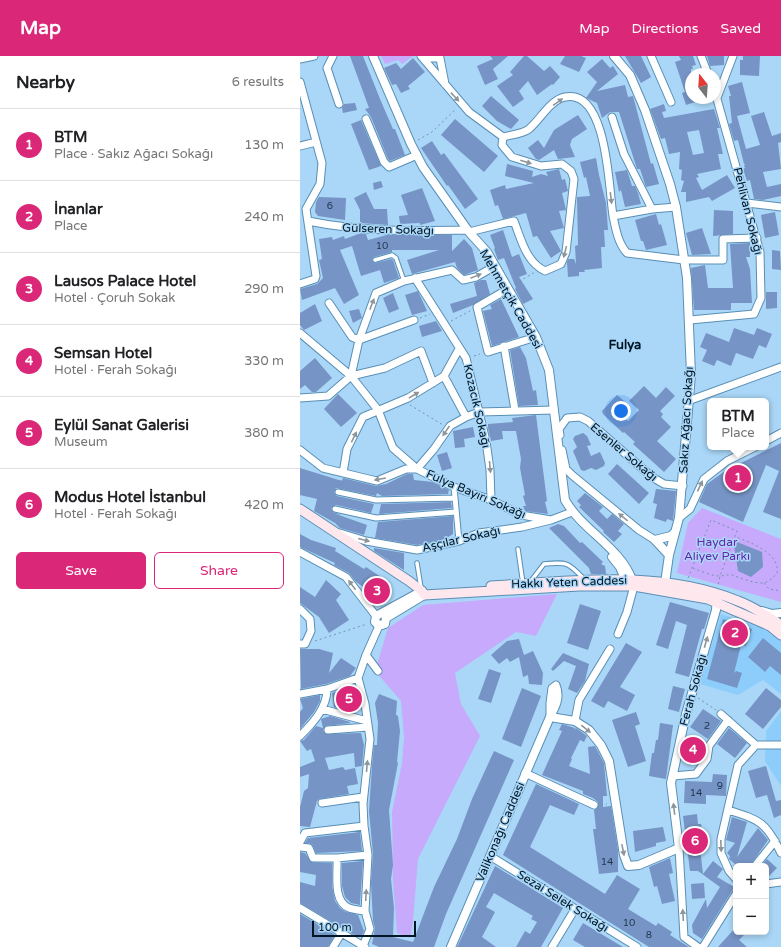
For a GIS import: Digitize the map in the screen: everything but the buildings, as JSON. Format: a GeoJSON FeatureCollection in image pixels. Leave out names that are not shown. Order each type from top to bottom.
{"type":"FeatureCollection","features":[{"type":"Feature","properties":{"kind":"main road"},"geometry":{"type":"LineString","coordinates":[[300,510],[328,527],[423,593]]}},
{"type":"Feature","properties":{"kind":"main road","name":"Hakkı Yeten Caddesi"},"geometry":{"type":"LineString","coordinates":[[423,593],[585,579],[665,583],[686,586],[717,598],[757,610],[781,624]]}},
{"type":"Feature","properties":{"kind":"main road","name":"Hakkı Yeten Caddesi"},"geometry":{"type":"LineString","coordinates":[[423,593],[579,586],[630,582],[694,595],[717,598],[770,626],[781,635]]}},
{"type":"Feature","properties":{"kind":"street"},"geometry":{"type":"LineString","coordinates":[[300,59],[314,56]]}},
{"type":"Feature","properties":{"kind":"street"},"geometry":{"type":"LineString","coordinates":[[333,56],[327,68],[339,104]]}},
{"type":"Feature","properties":{"kind":"street","name":"Mehmetçik Caddesi"},"geometry":{"type":"LineString","coordinates":[[373,56],[411,144],[423,167],[469,231],[487,252],[536,337],[549,370],[563,470],[564,500],[572,512],[594,534],[630,582]]}},
{"type":"Feature","properties":{"kind":"street","name":"Sakız Ağacı Sokağı"},"geometry":{"type":"LineString","coordinates":[[614,56],[630,75],[645,110],[676,207],[684,260],[690,320],[691,374],[679,518],[669,555],[665,583]]}},
{"type":"Feature","properties":{"kind":"street"},"geometry":{"type":"LineString","coordinates":[[651,56],[671,102]]}},
{"type":"Feature","properties":{"kind":"street"},"geometry":{"type":"LineString","coordinates":[[701,56],[706,68]]}},
{"type":"Feature","properties":{"kind":"street"},"geometry":{"type":"LineString","coordinates":[[422,57],[441,57],[445,85]]}},
{"type":"Feature","properties":{"kind":"street"},"geometry":{"type":"LineString","coordinates":[[422,57],[469,112],[502,137]]}},
{"type":"Feature","properties":{"kind":"street"},"geometry":{"type":"LineString","coordinates":[[721,84],[733,57]]}},
{"type":"Feature","properties":{"kind":"street"},"geometry":{"type":"LineString","coordinates":[[300,82],[322,163],[320,184],[306,209],[316,276],[315,279],[300,284]]}},
{"type":"Feature","properties":{"kind":"street"},"geometry":{"type":"LineString","coordinates":[[502,137],[528,130],[556,101],[565,97],[574,97],[582,101],[591,112],[601,130],[607,159],[613,216],[620,245],[626,253],[684,260],[723,260],[723,238],[757,238]]}},
{"type":"Feature","properties":{"kind":"street","name":"Pehlivan Sokağı"},"geometry":{"type":"LineString","coordinates":[[690,320],[754,314],[761,298],[760,252],[757,238],[719,104]]}},
{"type":"Feature","properties":{"kind":"street"},"geometry":{"type":"LineString","coordinates":[[612,117],[624,154],[652,209]]}},
{"type":"Feature","properties":{"kind":"street"},"geometry":{"type":"LineString","coordinates":[[366,119],[384,162],[389,167],[417,156]]}},
{"type":"Feature","properties":{"kind":"street"},"geometry":{"type":"LineString","coordinates":[[502,137],[502,145],[512,157],[541,166],[562,164],[571,171],[574,179],[566,252],[561,264],[545,271],[540,269]]}},
{"type":"Feature","properties":{"kind":"street"},"geometry":{"type":"LineString","coordinates":[[300,146],[316,142]]}},
{"type":"Feature","properties":{"kind":"street"},"geometry":{"type":"LineString","coordinates":[[747,203],[781,207]]}},
{"type":"Feature","properties":{"kind":"street"},"geometry":{"type":"LineString","coordinates":[[613,216],[652,209],[676,207]]}},
{"type":"Feature","properties":{"kind":"street","name":"Gülseren Sokağı"},"geometry":{"type":"LineString","coordinates":[[308,220],[338,227],[390,230],[469,231],[514,221],[525,249],[536,266],[540,269]]}},
{"type":"Feature","properties":{"kind":"street"},"geometry":{"type":"LineString","coordinates":[[351,376],[359,340],[376,293],[404,281],[452,270],[463,280],[476,277],[495,266]]}},
{"type":"Feature","properties":{"kind":"street","name":"Kozacık Sokağı"},"geometry":{"type":"LineString","coordinates":[[414,278],[466,358],[488,455],[491,500]]}},
{"type":"Feature","properties":{"kind":"street"},"geometry":{"type":"LineString","coordinates":[[508,289],[478,307],[488,352],[536,337]]}},
{"type":"Feature","properties":{"kind":"street"},"geometry":{"type":"LineString","coordinates":[[329,303],[352,337],[359,340],[414,320]]}},
{"type":"Feature","properties":{"kind":"street","name":"Fulya Bayırı Sokağı"},"geometry":{"type":"LineString","coordinates":[[300,333],[351,376],[378,410],[393,448],[417,469],[454,487],[491,500],[521,515],[550,520]]}},
{"type":"Feature","properties":{"kind":"street"},"geometry":{"type":"LineString","coordinates":[[504,346],[515,410]]}},
{"type":"Feature","properties":{"kind":"street"},"geometry":{"type":"LineString","coordinates":[[343,473],[348,449],[363,417],[402,400],[444,376],[459,349]]}},
{"type":"Feature","properties":{"kind":"street"},"geometry":{"type":"LineString","coordinates":[[300,398],[328,396],[351,376],[385,368],[421,351],[433,383]]}},
{"type":"Feature","properties":{"kind":"street"},"geometry":{"type":"LineString","coordinates":[[688,401],[781,367]]}},
{"type":"Feature","properties":{"kind":"street"},"geometry":{"type":"LineString","coordinates":[[444,376],[466,418]]}},
{"type":"Feature","properties":{"kind":"street"},"geometry":{"type":"LineString","coordinates":[[300,450],[323,468],[377,481],[406,469],[417,469],[450,426],[479,412],[554,410]]}},
{"type":"Feature","properties":{"kind":"street","name":"Esenler Sokağı"},"geometry":{"type":"LineString","coordinates":[[563,470],[559,429],[567,418],[580,417],[652,477],[664,484],[682,486]]}},
{"type":"Feature","properties":{"kind":"street"},"geometry":{"type":"LineString","coordinates":[[769,439],[781,433]]}},
{"type":"Feature","properties":{"kind":"street"},"geometry":{"type":"LineString","coordinates":[[679,518],[690,509],[704,479],[727,462],[749,450]]}},
{"type":"Feature","properties":{"kind":"street"},"geometry":{"type":"LineString","coordinates":[[563,470],[572,475],[639,530],[663,546],[669,555]]}},
{"type":"Feature","properties":{"kind":"street"},"geometry":{"type":"LineString","coordinates":[[454,487],[459,541]]}},
{"type":"Feature","properties":{"kind":"street"},"geometry":{"type":"LineString","coordinates":[[338,492],[376,500],[454,498]]}},
{"type":"Feature","properties":{"kind":"street"},"geometry":{"type":"LineString","coordinates":[[334,509],[376,518],[456,512]]}},
{"type":"Feature","properties":{"kind":"street","name":"Aşçılar Sokağı"},"geometry":{"type":"LineString","coordinates":[[328,527],[366,541],[417,550],[459,541],[480,533],[522,527],[550,520],[572,512]]}},
{"type":"Feature","properties":{"kind":"street"},"geometry":{"type":"LineString","coordinates":[[655,540],[671,536],[676,532]]}},
{"type":"Feature","properties":{"kind":"street"},"geometry":{"type":"LineString","coordinates":[[300,552],[346,577],[377,620],[358,678],[370,739],[363,797],[364,826],[368,855],[365,911],[370,929],[364,947],[300,908]]}},
{"type":"Feature","properties":{"kind":"street"},"geometry":{"type":"LineString","coordinates":[[618,634],[627,612],[630,582]]}},
{"type":"Feature","properties":{"kind":"street","name":"Hakkı Yeten Caddesi"},"geometry":{"type":"LineString","coordinates":[[377,620],[385,624],[386,618],[423,593]]}},
{"type":"Feature","properties":{"kind":"street","name":"Hakkı Yeten Caddesi"},"geometry":{"type":"LineString","coordinates":[[377,620],[423,593]]}},
{"type":"Feature","properties":{"kind":"street","name":"Ferah Sokağı"},"geometry":{"type":"LineString","coordinates":[[698,947],[684,937],[679,848],[671,783],[691,693],[716,610],[717,598]]}},
{"type":"Feature","properties":{"kind":"street"},"geometry":{"type":"LineString","coordinates":[[300,609],[310,619],[311,631],[302,644]]}},
{"type":"Feature","properties":{"kind":"street"},"geometry":{"type":"LineString","coordinates":[[757,610],[772,614],[781,613]]}},
{"type":"Feature","properties":{"kind":"street"},"geometry":{"type":"LineString","coordinates":[[610,649],[579,700],[575,721],[589,730],[601,745],[609,761],[624,855],[628,866],[639,865],[679,848]]}},
{"type":"Feature","properties":{"kind":"street"},"geometry":{"type":"LineString","coordinates":[[366,655],[378,671]]}},
{"type":"Feature","properties":{"kind":"street"},"geometry":{"type":"LineString","coordinates":[[300,694],[327,689],[358,678]]}},
{"type":"Feature","properties":{"kind":"street"},"geometry":{"type":"LineString","coordinates":[[300,736],[327,701],[327,689]]}},
{"type":"Feature","properties":{"kind":"street"},"geometry":{"type":"LineString","coordinates":[[322,709],[368,724]]}},
{"type":"Feature","properties":{"kind":"street"},"geometry":{"type":"LineString","coordinates":[[721,714],[756,745],[781,745]]}},
{"type":"Feature","properties":{"kind":"street","name":"Valikonağı Caddesi"},"geometry":{"type":"LineString","coordinates":[[451,947],[550,717],[575,721]]}},
{"type":"Feature","properties":{"kind":"street"},"geometry":{"type":"LineString","coordinates":[[673,776],[696,774],[706,759],[709,746],[728,720]]}},
{"type":"Feature","properties":{"kind":"street"},"geometry":{"type":"LineString","coordinates":[[328,730],[368,724]]}},
{"type":"Feature","properties":{"kind":"street"},"geometry":{"type":"LineString","coordinates":[[733,876],[729,871],[722,853],[721,839],[738,765],[756,745]]}},
{"type":"Feature","properties":{"kind":"street"},"geometry":{"type":"LineString","coordinates":[[525,773],[594,805]]}},
{"type":"Feature","properties":{"kind":"street"},"geometry":{"type":"LineString","coordinates":[[322,803],[363,797]]}},
{"type":"Feature","properties":{"kind":"street"},"geometry":{"type":"LineString","coordinates":[[728,810],[755,819],[765,825],[781,853]]}},
{"type":"Feature","properties":{"kind":"street"},"geometry":{"type":"LineString","coordinates":[[300,842],[305,833],[364,826]]}},
{"type":"Feature","properties":{"kind":"street"},"geometry":{"type":"LineString","coordinates":[[758,863],[775,841]]}},
{"type":"Feature","properties":{"kind":"street"},"geometry":{"type":"LineString","coordinates":[[300,847],[309,848],[312,858],[337,858],[368,855]]}},
{"type":"Feature","properties":{"kind":"street","name":"Sezai Selek Sokağı"},"geometry":{"type":"LineString","coordinates":[[490,856],[636,947]]}},
{"type":"Feature","properties":{"kind":"street"},"geometry":{"type":"LineString","coordinates":[[337,858],[337,888],[340,899],[348,908],[365,911]]}},
{"type":"Feature","properties":{"kind":"street"},"geometry":{"type":"LineString","coordinates":[[769,884],[781,882]]}},
{"type":"Feature","properties":{"kind":"street"},"geometry":{"type":"LineString","coordinates":[[703,947],[733,899]]}},
{"type":"Feature","properties":{"kind":"street"},"geometry":{"type":"LineString","coordinates":[[552,947],[575,909]]}},
{"type":"Feature","properties":{"kind":"street"},"geometry":{"type":"LineString","coordinates":[[333,947],[341,934]]}},
{"type":"Feature","properties":{"kind":"lane"},"geometry":{"type":"LineString","coordinates":[[375,260],[392,255],[396,258],[404,281]]}},
{"type":"Feature","properties":{"kind":"lane"},"geometry":{"type":"LineString","coordinates":[[518,550],[526,584]]}},
{"type":"Feature","properties":{"kind":"lane"},"geometry":{"type":"LineString","coordinates":[[417,563],[423,593]]}},
{"type":"Feature","properties":{"kind":"lane"},"geometry":{"type":"LineString","coordinates":[[526,584],[544,564],[561,563],[571,565],[585,579]]}},
{"type":"Feature","properties":{"kind":"path"},"geometry":{"type":"LineString","coordinates":[[411,144],[432,132],[461,103]]}},
{"type":"Feature","properties":{"kind":"path"},"geometry":{"type":"LineString","coordinates":[[508,289],[540,269]]}},
{"type":"Feature","properties":{"kind":"path"},"geometry":{"type":"LineString","coordinates":[[444,325],[478,307]]}},
{"type":"Feature","properties":{"kind":"path"},"geometry":{"type":"LineString","coordinates":[[414,320],[435,312]]}},
{"type":"Feature","properties":{"kind":"path"},"geometry":{"type":"LineString","coordinates":[[466,358],[488,352]]}},
{"type":"Feature","properties":{"kind":"path"},"geometry":{"type":"LineString","coordinates":[[402,400],[448,429]]}},
{"type":"Feature","properties":{"kind":"path"},"geometry":{"type":"LineString","coordinates":[[338,492],[343,473]]}},
{"type":"Feature","properties":{"kind":"path"},"geometry":{"type":"LineString","coordinates":[[686,586],[711,520],[737,531],[720,576],[717,598]]}},
{"type":"Feature","properties":{"kind":"path"},"geometry":{"type":"LineString","coordinates":[[735,537],[766,548],[779,562],[778,571],[773,578],[764,583]]}},
{"type":"Feature","properties":{"kind":"path"},"geometry":{"type":"LineString","coordinates":[[692,568],[720,576],[730,574],[764,583],[769,589],[781,591]]}},
{"type":"Feature","properties":{"kind":"path"},"geometry":{"type":"LineString","coordinates":[[302,644],[377,620]]}},
{"type":"Feature","properties":{"kind":"path"},"geometry":{"type":"LineString","coordinates":[[691,693],[721,714]]}},
{"type":"Feature","properties":{"kind":"path"},"geometry":{"type":"LineString","coordinates":[[594,805],[616,804]]}},
{"type":"Feature","properties":{"kind":"shaded area"},"geometry":{"type":"Polygon","coordinates":[[[721,614],[764,629],[781,641],[781,694],[763,680],[738,695],[700,684],[721,614]]]}},
{"type":"Feature","properties":{"kind":"shaded area"},"geometry":{"type":"Polygon","coordinates":[[[781,711],[781,786],[765,761],[766,731],[781,711]]]}},
{"type":"Feature","properties":{"kind":"green space"},"geometry":{"type":"Polygon","coordinates":[[[381,56],[413,56],[402,64],[398,60],[385,64],[381,56]]]}},
{"type":"Feature","properties":{"kind":"green space","name":"Haydar Aliyev Parkı"},"geometry":{"type":"Polygon","coordinates":[[[702,508],[781,539],[781,602],[677,573],[688,523],[702,508]]]}},
{"type":"Feature","properties":{"kind":"green space"},"geometry":{"type":"Polygon","coordinates":[[[557,594],[536,636],[516,632],[455,673],[461,704],[480,736],[418,859],[413,921],[410,938],[397,933],[393,880],[392,812],[402,763],[404,737],[401,701],[375,671],[388,628],[423,605],[557,594]]]}},
{"type":"Feature","properties":{"kind":"place","name":"BTM"},"geometry":{"type":"Point","coordinates":[738,478]}},
{"type":"Feature","properties":{"kind":"place","name":"Lausos Palace Hotel"},"geometry":{"type":"Point","coordinates":[377,591]}},
{"type":"Feature","properties":{"kind":"place","name":"İnanlar"},"geometry":{"type":"Point","coordinates":[735,633]}},
{"type":"Feature","properties":{"kind":"place","name":"Eylül Sanat Galerisi"},"geometry":{"type":"Point","coordinates":[349,699]}},
{"type":"Feature","properties":{"kind":"place","name":"Semsan Hotel"},"geometry":{"type":"Point","coordinates":[693,750]}},
{"type":"Feature","properties":{"kind":"place","name":"Modus Hotel İstanbul"},"geometry":{"type":"Point","coordinates":[695,841]}},
{"type":"Feature","properties":{"kind":"district","name":"Fulya"},"geometry":{"type":"Point","coordinates":[625,344]}}]}
